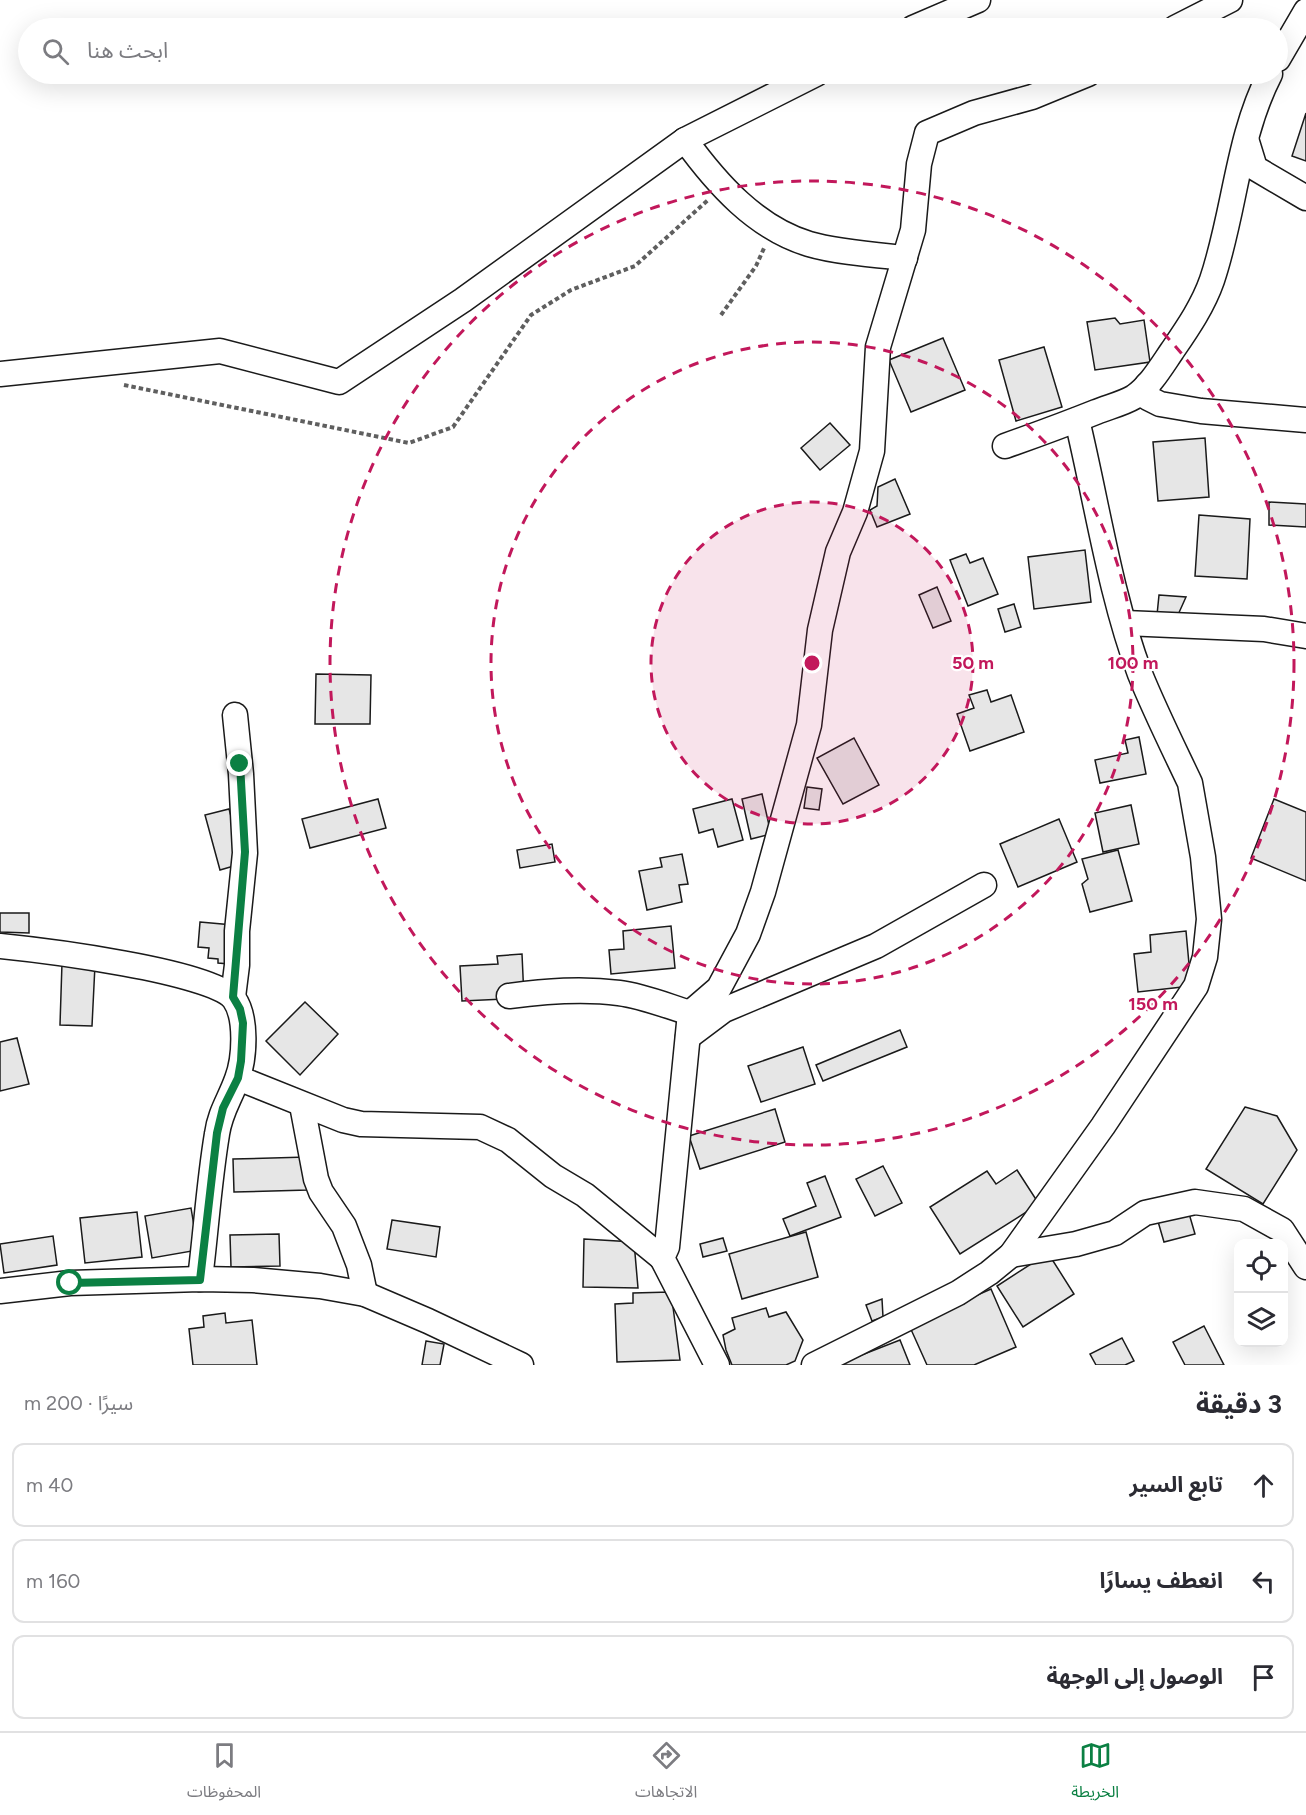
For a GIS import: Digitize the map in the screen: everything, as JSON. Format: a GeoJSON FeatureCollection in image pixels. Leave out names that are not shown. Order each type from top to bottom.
{"type":"FeatureCollection","features":[{"type":"Feature","properties":{"kind":"street"},"geometry":{"type":"LineString","coordinates":[[936,18],[978,0]]}},
{"type":"Feature","properties":{"kind":"street"},"geometry":{"type":"LineString","coordinates":[[1195,18],[1230,0]]}},
{"type":"Feature","properties":{"kind":"street"},"geometry":{"type":"LineString","coordinates":[[1288,42],[1306,11]]}},
{"type":"Feature","properties":{"kind":"street"},"geometry":{"type":"LineString","coordinates":[[0,374],[219,351],[339,382],[463,300],[685,141],[796,84]]}},
{"type":"Feature","properties":{"kind":"street"},"geometry":{"type":"LineString","coordinates":[[662,1258],[667,1247],[690,1012],[719,988],[748,934],[763,892],[809,724],[820,630],[838,552],[855,512],[872,451],[878,347],[913,230],[919,164],[927,133],[974,113],[1032,97],[1064,84]]}},
{"type":"Feature","properties":{"kind":"street"},"geometry":{"type":"LineString","coordinates":[[1005,446],[1132,398],[1147,385],[1190,324],[1211,281],[1240,160],[1251,121],[1266,84]]}},
{"type":"Feature","properties":{"kind":"street"},"geometry":{"type":"LineString","coordinates":[[685,141],[722,187],[773,229],[810,244],[904,258]]}},
{"type":"Feature","properties":{"kind":"street"},"geometry":{"type":"LineString","coordinates":[[1246,142],[1255,168],[1306,198]]}},
{"type":"Feature","properties":{"kind":"street"},"geometry":{"type":"LineString","coordinates":[[1147,385],[1148,398],[1167,405],[1201,411],[1306,420]]}},
{"type":"Feature","properties":{"kind":"street"},"geometry":{"type":"LineString","coordinates":[[814,1365],[958,1293],[989,1273],[1011,1255],[1165,1034],[1196,986],[1205,957],[1209,920],[1203,857],[1193,795],[1190,783],[1141,675],[1097,514],[1077,420]]}},
{"type":"Feature","properties":{"kind":"street"},"geometry":{"type":"LineString","coordinates":[[1125,623],[1264,629],[1306,636]]}},
{"type":"Feature","properties":{"kind":"street"},"geometry":{"type":"LineString","coordinates":[[233,997],[245,852],[243,797],[235,715]]}},
{"type":"Feature","properties":{"kind":"street"},"geometry":{"type":"LineString","coordinates":[[688,1037],[724,1010],[876,946],[984,885]]}},
{"type":"Feature","properties":{"kind":"street"},"geometry":{"type":"LineString","coordinates":[[0,946],[92,958],[184,975],[221,988],[233,997],[240,1009],[243,1023],[243,1044],[238,1078],[223,1108],[217,1133],[200,1280]]}},
{"type":"Feature","properties":{"kind":"street"},"geometry":{"type":"LineString","coordinates":[[509,996],[544,991],[583,990],[621,993],[690,1012]]}},
{"type":"Feature","properties":{"kind":"street"},"geometry":{"type":"LineString","coordinates":[[238,1078],[343,1120],[361,1124],[480,1127],[508,1140],[553,1176],[585,1195],[662,1258],[717,1365]]}},
{"type":"Feature","properties":{"kind":"street"},"geometry":{"type":"LineString","coordinates":[[302,1105],[316,1179],[321,1192],[344,1226],[359,1265],[365,1294]]}},
{"type":"Feature","properties":{"kind":"street"},"geometry":{"type":"LineString","coordinates":[[1011,1255],[1076,1244],[1115,1233],[1145,1213],[1195,1202],[1244,1209],[1282,1230],[1306,1266]]}},
{"type":"Feature","properties":{"kind":"street"},"geometry":{"type":"LineString","coordinates":[[0,1291],[70,1283],[200,1280],[320,1286],[365,1294],[521,1365]]}},
{"type":"Feature","properties":{"kind":"path"},"geometry":{"type":"LineString","coordinates":[[118,384],[409,443],[453,427],[531,315],[571,290],[636,266],[722,187]]}},
{"type":"Feature","properties":{"kind":"path"},"geometry":{"type":"LineString","coordinates":[[720,315],[756,266],[773,229]]}},
{"type":"Feature","properties":{"kind":"building"},"geometry":{"type":"Polygon","coordinates":[[[1306,113],[1306,161],[1292,156],[1306,113]]]}},
{"type":"Feature","properties":{"kind":"building"},"geometry":{"type":"Polygon","coordinates":[[[1115,318],[1120,324],[1144,320],[1150,362],[1095,370],[1087,322],[1115,318]]]}},
{"type":"Feature","properties":{"kind":"building"},"geometry":{"type":"Polygon","coordinates":[[[943,338],[965,390],[911,412],[889,360],[943,338]]]}},
{"type":"Feature","properties":{"kind":"building"},"geometry":{"type":"Polygon","coordinates":[[[1044,347],[1062,407],[1016,421],[999,360],[1044,347]]]}},
{"type":"Feature","properties":{"kind":"building"},"geometry":{"type":"Polygon","coordinates":[[[830,423],[850,445],[820,470],[801,448],[830,423]]]}},
{"type":"Feature","properties":{"kind":"building"},"geometry":{"type":"Polygon","coordinates":[[[1205,438],[1209,497],[1158,501],[1153,442],[1205,438]]]}},
{"type":"Feature","properties":{"kind":"building"},"geometry":{"type":"Polygon","coordinates":[[[895,479],[910,514],[877,527],[870,510],[877,506],[878,487],[895,479]]]}},
{"type":"Feature","properties":{"kind":"building"},"geometry":{"type":"Polygon","coordinates":[[[1269,502],[1306,504],[1306,527],[1269,525],[1269,502]]]}},
{"type":"Feature","properties":{"kind":"building"},"geometry":{"type":"Polygon","coordinates":[[[1199,515],[1250,519],[1247,579],[1195,576],[1199,515]]]}},
{"type":"Feature","properties":{"kind":"building"},"geometry":{"type":"Polygon","coordinates":[[[1085,550],[1091,602],[1034,609],[1028,557],[1085,550]]]}},
{"type":"Feature","properties":{"kind":"building"},"geometry":{"type":"Polygon","coordinates":[[[966,554],[970,563],[983,558],[998,594],[968,606],[950,560],[966,554]]]}},
{"type":"Feature","properties":{"kind":"building"},"geometry":{"type":"Polygon","coordinates":[[[937,587],[951,621],[933,628],[919,595],[937,587]]]}},
{"type":"Feature","properties":{"kind":"building"},"geometry":{"type":"Polygon","coordinates":[[[1159,595],[1186,597],[1177,617],[1157,615],[1159,595]]]}},
{"type":"Feature","properties":{"kind":"building"},"geometry":{"type":"Polygon","coordinates":[[[1014,604],[1021,627],[1005,632],[998,609],[1014,604]]]}},
{"type":"Feature","properties":{"kind":"building"},"geometry":{"type":"Polygon","coordinates":[[[316,674],[371,675],[370,724],[315,724],[316,674]]]}},
{"type":"Feature","properties":{"kind":"building"},"geometry":{"type":"Polygon","coordinates":[[[987,690],[991,702],[1011,695],[1024,732],[970,751],[957,714],[974,708],[969,695],[987,690]]]}},
{"type":"Feature","properties":{"kind":"building"},"geometry":{"type":"Polygon","coordinates":[[[1139,737],[1146,774],[1100,783],[1095,760],[1128,753],[1125,740],[1139,737]]]}},
{"type":"Feature","properties":{"kind":"building"},"geometry":{"type":"Polygon","coordinates":[[[854,738],[879,785],[843,804],[817,758],[854,738]]]}},
{"type":"Feature","properties":{"kind":"building"},"geometry":{"type":"Polygon","coordinates":[[[807,787],[822,789],[819,810],[804,808],[807,787]]]}},
{"type":"Feature","properties":{"kind":"building"},"geometry":{"type":"Polygon","coordinates":[[[762,794],[771,834],[751,839],[742,799],[762,794]]]}},
{"type":"Feature","properties":{"kind":"building"},"geometry":{"type":"Polygon","coordinates":[[[378,799],[386,828],[310,848],[302,819],[378,799]]]}},
{"type":"Feature","properties":{"kind":"building"},"geometry":{"type":"Polygon","coordinates":[[[732,799],[743,840],[718,847],[713,829],[699,833],[693,809],[732,799]]]}},
{"type":"Feature","properties":{"kind":"building"},"geometry":{"type":"Polygon","coordinates":[[[1274,799],[1306,812],[1306,881],[1251,858],[1274,799]]]}},
{"type":"Feature","properties":{"kind":"building"},"geometry":{"type":"Polygon","coordinates":[[[1131,805],[1139,844],[1103,852],[1095,813],[1131,805]]]}},
{"type":"Feature","properties":{"kind":"building"},"geometry":{"type":"Polygon","coordinates":[[[229,809],[244,863],[220,870],[205,815],[229,809]]]}},
{"type":"Feature","properties":{"kind":"building"},"geometry":{"type":"Polygon","coordinates":[[[1059,819],[1077,862],[1018,887],[1000,844],[1059,819]]]}},
{"type":"Feature","properties":{"kind":"building"},"geometry":{"type":"Polygon","coordinates":[[[552,844],[555,862],[520,868],[517,850],[552,844]]]}},
{"type":"Feature","properties":{"kind":"building"},"geometry":{"type":"Polygon","coordinates":[[[1118,850],[1132,901],[1090,912],[1082,884],[1088,879],[1082,859],[1118,850]]]}},
{"type":"Feature","properties":{"kind":"building"},"geometry":{"type":"Polygon","coordinates":[[[682,854],[688,884],[679,885],[682,902],[647,910],[639,871],[662,867],[660,858],[682,854]]]}},
{"type":"Feature","properties":{"kind":"building"},"geometry":{"type":"Polygon","coordinates":[[[0,913],[29,913],[29,933],[0,932],[0,913]]]}},
{"type":"Feature","properties":{"kind":"building"},"geometry":{"type":"Polygon","coordinates":[[[200,922],[244,926],[241,965],[218,963],[218,959],[208,958],[209,948],[198,947],[200,922]]]}},
{"type":"Feature","properties":{"kind":"building"},"geometry":{"type":"Polygon","coordinates":[[[671,926],[675,968],[611,974],[609,950],[624,949],[623,931],[671,926]]]}},
{"type":"Feature","properties":{"kind":"building"},"geometry":{"type":"Polygon","coordinates":[[[1186,931],[1191,986],[1138,992],[1134,954],[1151,952],[1150,935],[1186,931]]]}},
{"type":"Feature","properties":{"kind":"building"},"geometry":{"type":"Polygon","coordinates":[[[522,954],[524,998],[462,1001],[460,966],[498,964],[497,956],[522,954]]]}},
{"type":"Feature","properties":{"kind":"building"},"geometry":{"type":"Polygon","coordinates":[[[62,963],[95,965],[92,1026],[60,1025],[62,963]]]}},
{"type":"Feature","properties":{"kind":"building"},"geometry":{"type":"Polygon","coordinates":[[[305,1002],[338,1034],[300,1075],[266,1041],[305,1002]]]}},
{"type":"Feature","properties":{"kind":"building"},"geometry":{"type":"Polygon","coordinates":[[[900,1030],[907,1047],[823,1081],[816,1065],[900,1030]]]}},
{"type":"Feature","properties":{"kind":"building"},"geometry":{"type":"Polygon","coordinates":[[[17,1038],[29,1084],[0,1091],[0,1042],[17,1038]]]}},
{"type":"Feature","properties":{"kind":"building"},"geometry":{"type":"Polygon","coordinates":[[[803,1047],[815,1084],[761,1102],[748,1066],[803,1047]]]}},
{"type":"Feature","properties":{"kind":"building"},"geometry":{"type":"Polygon","coordinates":[[[1245,1107],[1277,1116],[1297,1150],[1263,1204],[1206,1169],[1245,1107]]]}},
{"type":"Feature","properties":{"kind":"building"},"geometry":{"type":"Polygon","coordinates":[[[775,1109],[785,1142],[700,1169],[689,1136],[775,1109]]]}},
{"type":"Feature","properties":{"kind":"building"},"geometry":{"type":"Polygon","coordinates":[[[307,1157],[308,1190],[234,1192],[233,1159],[307,1157]]]}},
{"type":"Feature","properties":{"kind":"building"},"geometry":{"type":"Polygon","coordinates":[[[883,1166],[902,1203],[875,1216],[856,1179],[883,1166]]]}},
{"type":"Feature","properties":{"kind":"building"},"geometry":{"type":"Polygon","coordinates":[[[1017,1170],[1039,1204],[960,1254],[930,1207],[987,1171],[996,1184],[1017,1170]]]}},
{"type":"Feature","properties":{"kind":"building"},"geometry":{"type":"Polygon","coordinates":[[[825,1176],[841,1217],[790,1236],[783,1219],[816,1206],[807,1183],[825,1176]]]}},
{"type":"Feature","properties":{"kind":"building"},"geometry":{"type":"Polygon","coordinates":[[[191,1208],[198,1250],[152,1258],[145,1216],[191,1208]]]}},
{"type":"Feature","properties":{"kind":"building"},"geometry":{"type":"Polygon","coordinates":[[[1188,1210],[1195,1234],[1164,1242],[1157,1218],[1188,1210]]]}},
{"type":"Feature","properties":{"kind":"building"},"geometry":{"type":"Polygon","coordinates":[[[137,1212],[142,1257],[85,1263],[80,1218],[137,1212]]]}},
{"type":"Feature","properties":{"kind":"building"},"geometry":{"type":"Polygon","coordinates":[[[392,1220],[440,1227],[436,1257],[387,1249],[392,1220]]]}},
{"type":"Feature","properties":{"kind":"building"},"geometry":{"type":"Polygon","coordinates":[[[806,1232],[818,1277],[742,1299],[729,1254],[806,1232]]]}},
{"type":"Feature","properties":{"kind":"building"},"geometry":{"type":"Polygon","coordinates":[[[279,1234],[280,1266],[231,1267],[230,1235],[279,1234]]]}},
{"type":"Feature","properties":{"kind":"building"},"geometry":{"type":"Polygon","coordinates":[[[53,1236],[57,1265],[4,1273],[0,1244],[53,1236]]]}},
{"type":"Feature","properties":{"kind":"building"},"geometry":{"type":"Polygon","coordinates":[[[723,1238],[727,1251],[703,1257],[700,1244],[723,1238]]]}},
{"type":"Feature","properties":{"kind":"building"},"geometry":{"type":"Polygon","coordinates":[[[584,1239],[634,1242],[638,1288],[583,1287],[584,1239]]]}},
{"type":"Feature","properties":{"kind":"building"},"geometry":{"type":"Polygon","coordinates":[[[1048,1253],[1074,1294],[1023,1327],[997,1286],[1048,1253]]]}},
{"type":"Feature","properties":{"kind":"building"},"geometry":{"type":"Polygon","coordinates":[[[991,1289],[1016,1347],[974,1365],[927,1365],[909,1325],[991,1289]]]}},
{"type":"Feature","properties":{"kind":"building"},"geometry":{"type":"Polygon","coordinates":[[[671,1292],[680,1360],[617,1362],[615,1304],[633,1303],[633,1293],[671,1292]]]}},
{"type":"Feature","properties":{"kind":"building"},"geometry":{"type":"Polygon","coordinates":[[[882,1299],[883,1317],[872,1321],[866,1305],[882,1299]]]}},
{"type":"Feature","properties":{"kind":"building"},"geometry":{"type":"Polygon","coordinates":[[[766,1308],[769,1317],[786,1312],[803,1340],[795,1361],[786,1365],[732,1365],[723,1335],[735,1329],[732,1318],[766,1308]]]}},
{"type":"Feature","properties":{"kind":"building"},"geometry":{"type":"Polygon","coordinates":[[[225,1313],[226,1323],[252,1320],[257,1365],[193,1365],[189,1329],[204,1327],[203,1316],[225,1313]]]}},
{"type":"Feature","properties":{"kind":"building"},"geometry":{"type":"Polygon","coordinates":[[[1204,1326],[1224,1365],[1185,1365],[1173,1342],[1204,1326]]]}},
{"type":"Feature","properties":{"kind":"building"},"geometry":{"type":"Polygon","coordinates":[[[1122,1338],[1134,1361],[1125,1365],[1096,1365],[1090,1354],[1122,1338]]]}},
{"type":"Feature","properties":{"kind":"building"},"geometry":{"type":"Polygon","coordinates":[[[900,1340],[910,1365],[836,1365],[900,1340]]]}},
{"type":"Feature","properties":{"kind":"building"},"geometry":{"type":"Polygon","coordinates":[[[426,1341],[444,1344],[440,1365],[422,1365],[426,1341]]]}},
{"type":"Feature","properties":{"kind":"route"},"geometry":{"type":"LineString","coordinates":[[70,1283],[200,1280],[217,1133],[223,1108],[238,1078],[243,1044],[243,1023],[240,1009],[233,997],[245,852],[240,764]]}}]}
